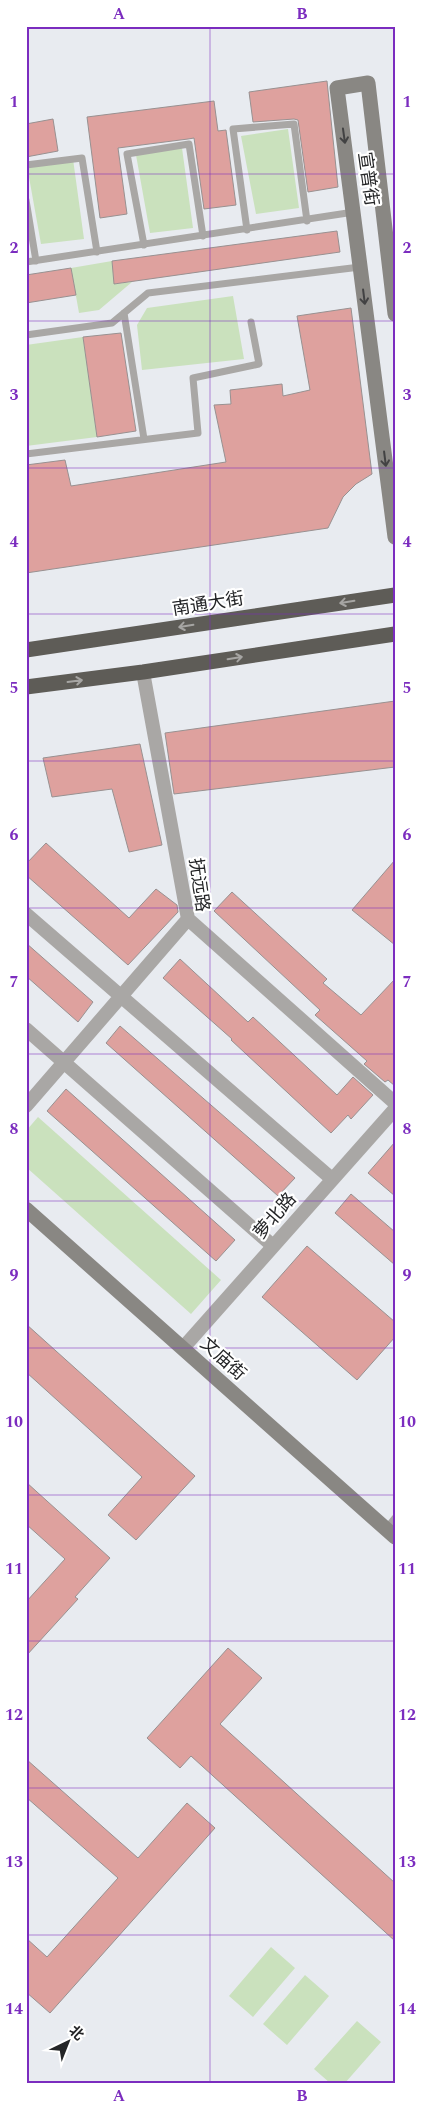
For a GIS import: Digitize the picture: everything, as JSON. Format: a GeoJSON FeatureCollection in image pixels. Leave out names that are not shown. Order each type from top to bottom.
{"type":"FeatureCollection","features":[{"type":"Feature","properties":{"kind":"highway","name":"南通大街"},"geometry":{"type":"LineString","coordinates":[[26,650],[395,595]]}},
{"type":"Feature","properties":{"kind":"highway"},"geometry":{"type":"LineString","coordinates":[[26,687],[143,672],[395,634]]}},
{"type":"Feature","properties":{"kind":"street","name":"宣普街"},"geometry":{"type":"LineString","coordinates":[[395,314],[368,83],[337,88],[395,537]]}},
{"type":"Feature","properties":{"kind":"street","name":"抚远路"},"geometry":{"type":"LineString","coordinates":[[26,1106],[188,919],[143,672]]}},
{"type":"Feature","properties":{"kind":"street"},"geometry":{"type":"LineString","coordinates":[[26,914],[332,1179]]}},
{"type":"Feature","properties":{"kind":"street"},"geometry":{"type":"LineString","coordinates":[[188,919],[395,1103]]}},
{"type":"Feature","properties":{"kind":"street"},"geometry":{"type":"LineString","coordinates":[[26,1029],[273,1246]]}},
{"type":"Feature","properties":{"kind":"street","name":"萝北路"},"geometry":{"type":"LineString","coordinates":[[183,1348],[395,1109]]}},
{"type":"Feature","properties":{"kind":"street","name":"文庙街"},"geometry":{"type":"LineString","coordinates":[[26,1209],[183,1348],[392,1528]]}},
{"type":"Feature","properties":{"kind":"lane"},"geometry":{"type":"LineString","coordinates":[[247,230],[233,129],[294,124],[306,221]]}},
{"type":"Feature","properties":{"kind":"lane"},"geometry":{"type":"LineString","coordinates":[[144,245],[127,154],[189,144],[203,236]]}},
{"type":"Feature","properties":{"kind":"lane"},"geometry":{"type":"LineString","coordinates":[[26,165],[82,158],[97,252]]}},
{"type":"Feature","properties":{"kind":"lane"},"geometry":{"type":"LineString","coordinates":[[26,200],[36,261]]}},
{"type":"Feature","properties":{"kind":"lane"},"geometry":{"type":"LineString","coordinates":[[26,262],[247,230],[354,212]]}},
{"type":"Feature","properties":{"kind":"lane"},"geometry":{"type":"LineString","coordinates":[[26,335],[112,323],[148,293],[360,267]]}},
{"type":"Feature","properties":{"kind":"lane"},"geometry":{"type":"LineString","coordinates":[[124,313],[144,440]]}},
{"type":"Feature","properties":{"kind":"lane"},"geometry":{"type":"LineString","coordinates":[[26,454],[198,433],[193,378],[259,364],[252,322]]}},
{"type":"Feature","properties":{"kind":"green space"},"geometry":{"type":"Polygon","coordinates":[[[288,129],[299,208],[256,214],[241,136],[288,129]]]}},
{"type":"Feature","properties":{"kind":"green space"},"geometry":{"type":"Polygon","coordinates":[[[182,148],[193,228],[150,233],[136,155],[182,148]]]}},
{"type":"Feature","properties":{"kind":"green space"},"geometry":{"type":"Polygon","coordinates":[[[73,159],[84,239],[41,244],[27,166],[73,159]]]}},
{"type":"Feature","properties":{"kind":"green space"},"geometry":{"type":"Polygon","coordinates":[[[112,261],[115,284],[132,282],[99,310],[79,313],[71,268],[112,261]]]}},
{"type":"Feature","properties":{"kind":"green space"},"geometry":{"type":"Polygon","coordinates":[[[233,296],[244,359],[142,370],[137,325],[147,308],[233,296]]]}},
{"type":"Feature","properties":{"kind":"green space"},"geometry":{"type":"Polygon","coordinates":[[[83,337],[97,437],[26,446],[26,345],[83,337]]]}},
{"type":"Feature","properties":{"kind":"green space"},"geometry":{"type":"Polygon","coordinates":[[[38,1117],[221,1280],[191,1314],[26,1167],[26,1131],[38,1117]]]}},
{"type":"Feature","properties":{"kind":"green space"},"geometry":{"type":"Polygon","coordinates":[[[271,1947],[295,1968],[253,2017],[229,1996],[271,1947]]]}},
{"type":"Feature","properties":{"kind":"green space"},"geometry":{"type":"Polygon","coordinates":[[[305,1975],[329,1996],[287,2045],[263,2024],[305,1975]]]}},
{"type":"Feature","properties":{"kind":"green space"},"geometry":{"type":"Polygon","coordinates":[[[357,2021],[381,2042],[345,2083],[330,2083],[314,2069],[357,2021]]]}},
{"type":"Feature","properties":{"kind":"building"},"geometry":{"type":"Polygon","coordinates":[[[327,81],[338,187],[308,192],[298,120],[253,122],[249,92],[327,81]]]}},
{"type":"Feature","properties":{"kind":"building"},"geometry":{"type":"Polygon","coordinates":[[[214,101],[218,131],[226,130],[236,205],[204,209],[194,138],[118,148],[127,214],[100,218],[87,117],[214,101]]]}},
{"type":"Feature","properties":{"kind":"building"},"geometry":{"type":"Polygon","coordinates":[[[53,119],[58,151],[26,157],[26,124],[53,119]]]}},
{"type":"Feature","properties":{"kind":"building"},"geometry":{"type":"Polygon","coordinates":[[[337,231],[340,252],[114,284],[112,261],[337,231]]]}},
{"type":"Feature","properties":{"kind":"building"},"geometry":{"type":"Polygon","coordinates":[[[71,268],[76,295],[26,303],[26,275],[71,268]]]}},
{"type":"Feature","properties":{"kind":"building"},"geometry":{"type":"Polygon","coordinates":[[[351,308],[372,474],[356,484],[343,497],[328,528],[26,573],[26,465],[65,460],[71,486],[226,462],[214,405],[231,404],[230,390],[282,384],[283,396],[310,390],[297,316],[351,308]]]}},
{"type":"Feature","properties":{"kind":"building"},"geometry":{"type":"Polygon","coordinates":[[[121,333],[136,431],[97,437],[83,337],[121,333]]]}},
{"type":"Feature","properties":{"kind":"building"},"geometry":{"type":"Polygon","coordinates":[[[395,701],[395,767],[174,794],[165,733],[395,701]]]}},
{"type":"Feature","properties":{"kind":"building"},"geometry":{"type":"Polygon","coordinates":[[[140,744],[162,845],[129,852],[112,789],[52,797],[43,758],[140,744]]]}},
{"type":"Feature","properties":{"kind":"building"},"geometry":{"type":"Polygon","coordinates":[[[46,843],[129,918],[156,889],[177,905],[178,912],[128,965],[26,875],[26,864],[46,843]]]}},
{"type":"Feature","properties":{"kind":"building"},"geometry":{"type":"Polygon","coordinates":[[[395,860],[395,945],[352,910],[395,860]]]}},
{"type":"Feature","properties":{"kind":"building"},"geometry":{"type":"Polygon","coordinates":[[[232,892],[327,979],[323,983],[361,1015],[395,979],[395,1086],[388,1080],[385,1082],[364,1064],[367,1061],[315,1015],[320,1010],[214,911],[232,892]]]}},
{"type":"Feature","properties":{"kind":"building"},"geometry":{"type":"Polygon","coordinates":[[[26,943],[93,1002],[78,1022],[26,976],[26,943]]]}},
{"type":"Feature","properties":{"kind":"building"},"geometry":{"type":"Polygon","coordinates":[[[180,959],[248,1022],[253,1017],[337,1095],[353,1077],[373,1095],[351,1119],[348,1115],[331,1133],[232,1039],[163,978],[180,959]]]}},
{"type":"Feature","properties":{"kind":"building"},"geometry":{"type":"Polygon","coordinates":[[[120,1026],[295,1178],[278,1196],[106,1043],[120,1026]]]}},
{"type":"Feature","properties":{"kind":"building"},"geometry":{"type":"Polygon","coordinates":[[[66,1089],[235,1240],[216,1261],[47,1111],[66,1089]]]}},
{"type":"Feature","properties":{"kind":"building"},"geometry":{"type":"Polygon","coordinates":[[[395,1142],[395,1196],[368,1173],[395,1142]]]}},
{"type":"Feature","properties":{"kind":"building"},"geometry":{"type":"Polygon","coordinates":[[[351,1194],[395,1232],[395,1265],[335,1213],[351,1194]]]}},
{"type":"Feature","properties":{"kind":"building"},"geometry":{"type":"Polygon","coordinates":[[[307,1246],[395,1322],[395,1337],[357,1380],[262,1297],[307,1246]]]}},
{"type":"Feature","properties":{"kind":"building"},"geometry":{"type":"Polygon","coordinates":[[[26,1324],[195,1476],[136,1540],[108,1515],[142,1477],[26,1372],[26,1324]]]}},
{"type":"Feature","properties":{"kind":"building"},"geometry":{"type":"Polygon","coordinates":[[[26,1482],[110,1558],[75,1597],[78,1599],[26,1656],[26,1602],[65,1559],[26,1524],[26,1482]]]}},
{"type":"Feature","properties":{"kind":"building"},"geometry":{"type":"Polygon","coordinates":[[[228,1648],[262,1678],[220,1724],[395,1883],[395,1941],[191,1756],[180,1768],[147,1738],[228,1648]]]}},
{"type":"Feature","properties":{"kind":"building"},"geometry":{"type":"Polygon","coordinates":[[[26,1759],[138,1858],[187,1803],[215,1828],[50,2013],[26,1992],[26,1938],[47,1957],[118,1878],[26,1797],[26,1759]]]}}]}
